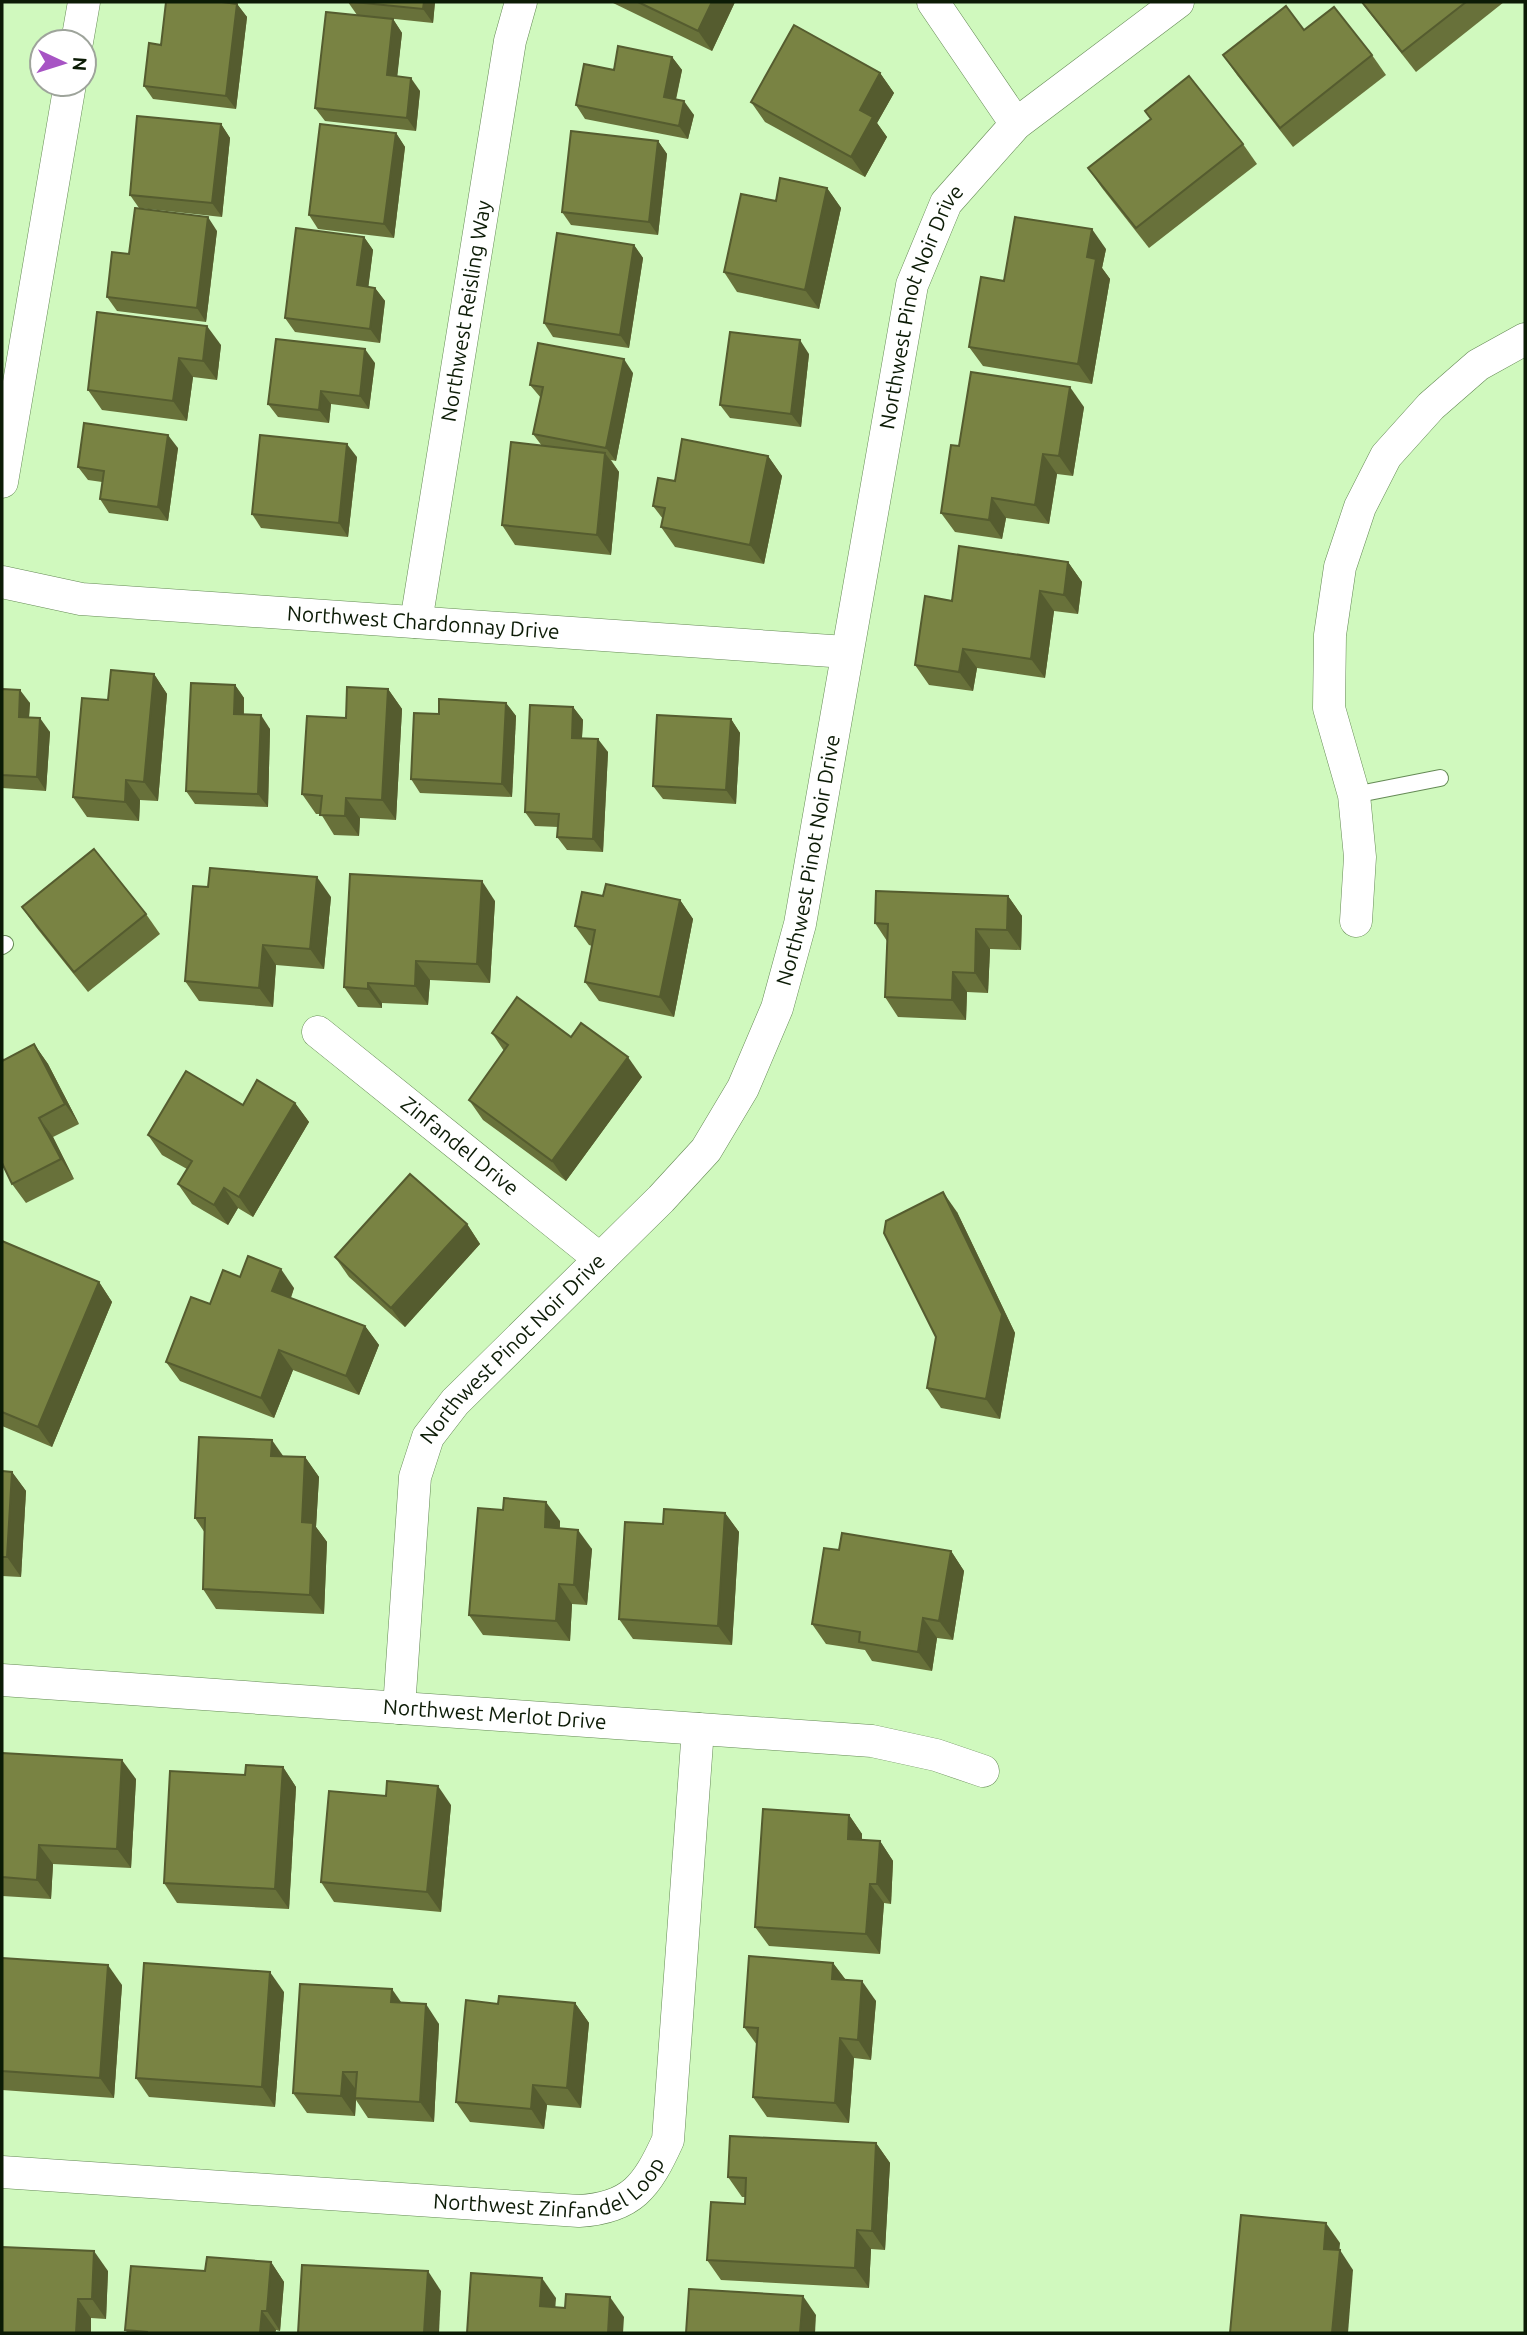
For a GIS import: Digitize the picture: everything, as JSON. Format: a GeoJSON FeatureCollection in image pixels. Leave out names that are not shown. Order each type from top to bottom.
{"type":"FeatureCollection","features":[{"type":"Feature","properties":{"kind":"street"},"geometry":{"type":"LineString","coordinates":[[79,28],[84,2]]}},
{"type":"Feature","properties":{"kind":"street","name":"Northwest Reisling Way"},"geometry":{"type":"LineString","coordinates":[[416,622],[510,41],[521,2]]}},
{"type":"Feature","properties":{"kind":"street"},"geometry":{"type":"LineString","coordinates":[[933,2],[1016,124]]}},
{"type":"Feature","properties":{"kind":"street","name":"Northwest Pinot Noir Drive"},"geometry":{"type":"LineString","coordinates":[[398,1708],[415,1477],[428,1437],[455,1402],[661,1199],[706,1150],[743,1088],[777,1008],[800,924],[912,285],[946,203],[1016,124],[1178,2]]}},
{"type":"Feature","properties":{"kind":"street"},"geometry":{"type":"LineString","coordinates":[[2,482],[68,98]]}},
{"type":"Feature","properties":{"kind":"street"},"geometry":{"type":"LineString","coordinates":[[1356,920],[1360,857],[1354,795],[1329,708],[1330,635],[1339,567],[1360,507],[1386,456],[1431,406],[1478,365],[1525,339]]}},
{"type":"Feature","properties":{"kind":"street","name":"Northwest Chardonnay Drive"},"geometry":{"type":"LineString","coordinates":[[2,582],[81,600],[846,653]]}},
{"type":"Feature","properties":{"kind":"street","name":"Zinfandel Drive"},"geometry":{"type":"LineString","coordinates":[[318,1032],[600,1259]]}},
{"type":"Feature","properties":{"kind":"street","name":"Northwest Merlot Drive"},"geometry":{"type":"LineString","coordinates":[[2,1681],[872,1741],[936,1755],[983,1771]]}},
{"type":"Feature","properties":{"kind":"street","name":"Northwest Zinfandel Loop"},"geometry":{"type":"LineString","coordinates":[[2,2172],[579,2211],[603,2209],[628,2199],[654,2171],[668,2140],[698,1729]]}},
{"type":"Feature","properties":{"kind":"lane"},"geometry":{"type":"LineString","coordinates":[[1354,795],[1440,778]]}},
{"type":"Feature","properties":{"kind":"building"},"geometry":{"type":"Polygon","coordinates":[[[166,2],[237,4],[226,96],[144,86],[149,43],[161,45],[166,2]]]}},
{"type":"Feature","properties":{"kind":"building"},"geometry":{"type":"Polygon","coordinates":[[[354,2],[424,2],[423,9],[354,2]]]}},
{"type":"Feature","properties":{"kind":"building"},"geometry":{"type":"Polygon","coordinates":[[[638,2],[712,2],[698,31],[638,2]]]}},
{"type":"Feature","properties":{"kind":"building"},"geometry":{"type":"Polygon","coordinates":[[[1362,2],[1466,2],[1402,52],[1362,2]]]}},
{"type":"Feature","properties":{"kind":"building"},"geometry":{"type":"Polygon","coordinates":[[[1286,6],[1304,30],[1334,7],[1372,55],[1280,128],[1223,55],[1286,6]]]}},
{"type":"Feature","properties":{"kind":"building"},"geometry":{"type":"Polygon","coordinates":[[[326,12],[393,19],[387,75],[411,78],[407,118],[315,108],[326,12]]]}},
{"type":"Feature","properties":{"kind":"building"},"geometry":{"type":"Polygon","coordinates":[[[794,25],[880,73],[860,110],[873,117],[851,157],[751,102],[794,25]]]}},
{"type":"Feature","properties":{"kind":"building"},"geometry":{"type":"Polygon","coordinates":[[[618,46],[672,57],[664,97],[684,101],[679,126],[576,105],[584,64],[614,70],[618,46]]]}},
{"type":"Feature","properties":{"kind":"building"},"geometry":{"type":"Polygon","coordinates":[[[1189,76],[1243,144],[1136,228],[1088,168],[1151,119],[1145,111],[1189,76]]]}},
{"type":"Feature","properties":{"kind":"building"},"geometry":{"type":"Polygon","coordinates":[[[137,116],[221,124],[212,203],[130,195],[137,116]]]}},
{"type":"Feature","properties":{"kind":"building"},"geometry":{"type":"Polygon","coordinates":[[[320,124],[396,133],[384,224],[309,215],[320,124]]]}},
{"type":"Feature","properties":{"kind":"building"},"geometry":{"type":"Polygon","coordinates":[[[571,131],[658,141],[649,222],[562,212],[571,131]]]}},
{"type":"Feature","properties":{"kind":"building"},"geometry":{"type":"Polygon","coordinates":[[[780,178],[827,188],[805,290],[724,272],[741,194],[776,201],[780,178]]]}},
{"type":"Feature","properties":{"kind":"building"},"geometry":{"type":"Polygon","coordinates":[[[135,208],[208,217],[197,308],[107,297],[112,252],[129,254],[135,208]]]}},
{"type":"Feature","properties":{"kind":"building"},"geometry":{"type":"Polygon","coordinates":[[[1015,217],[1092,229],[1087,257],[1096,259],[1078,364],[969,347],[981,277],[1004,281],[1015,217]]]}},
{"type":"Feature","properties":{"kind":"building"},"geometry":{"type":"Polygon","coordinates":[[[296,228],[364,237],[357,285],[375,288],[370,329],[285,318],[296,228]]]}},
{"type":"Feature","properties":{"kind":"building"},"geometry":{"type":"Polygon","coordinates":[[[557,233],[634,245],[620,335],[544,323],[557,233]]]}},
{"type":"Feature","properties":{"kind":"building"},"geometry":{"type":"Polygon","coordinates":[[[97,312],[207,326],[203,361],[179,358],[173,401],[88,390],[97,312]]]}},
{"type":"Feature","properties":{"kind":"building"},"geometry":{"type":"Polygon","coordinates":[[[730,332],[800,340],[791,414],[720,405],[730,332]]]}},
{"type":"Feature","properties":{"kind":"building"},"geometry":{"type":"Polygon","coordinates":[[[276,339],[365,349],[360,396],[321,391],[319,410],[268,404],[276,339]]]}},
{"type":"Feature","properties":{"kind":"building"},"geometry":{"type":"Polygon","coordinates":[[[538,343],[624,359],[606,448],[533,434],[543,387],[530,385],[538,343]]]}},
{"type":"Feature","properties":{"kind":"building"},"geometry":{"type":"Polygon","coordinates":[[[971,372],[1070,387],[1059,456],[1043,454],[1035,505],[992,498],[989,520],[941,513],[951,445],[959,446],[971,372]]]}},
{"type":"Feature","properties":{"kind":"building"},"geometry":{"type":"Polygon","coordinates":[[[84,423],[168,435],[158,507],[100,499],[104,471],[78,467],[84,423]]]}},
{"type":"Feature","properties":{"kind":"building"},"geometry":{"type":"Polygon","coordinates":[[[260,435],[347,444],[339,523],[252,514],[260,435]]]}},
{"type":"Feature","properties":{"kind":"building"},"geometry":{"type":"Polygon","coordinates":[[[682,439],[768,456],[750,545],[661,527],[665,508],[653,506],[658,478],[675,481],[682,439]]]}},
{"type":"Feature","properties":{"kind":"building"},"geometry":{"type":"Polygon","coordinates":[[[511,442],[605,453],[597,535],[502,525],[511,442]]]}},
{"type":"Feature","properties":{"kind":"building"},"geometry":{"type":"Polygon","coordinates":[[[959,546],[1068,562],[1064,595],[1040,591],[1031,659],[963,649],[959,672],[915,665],[925,596],[952,601],[959,546]]]}},
{"type":"Feature","properties":{"kind":"building"},"geometry":{"type":"Polygon","coordinates":[[[111,670],[154,674],[144,782],[126,780],[125,802],[73,797],[82,698],[108,700],[111,670]]]}},
{"type":"Feature","properties":{"kind":"building"},"geometry":{"type":"Polygon","coordinates":[[[191,683],[235,685],[234,714],[261,715],[258,794],[186,791],[191,683]]]}},
{"type":"Feature","properties":{"kind":"building"},"geometry":{"type":"Polygon","coordinates":[[[347,687],[388,689],[382,800],[346,798],[345,816],[320,815],[322,796],[302,794],[307,716],[346,718],[347,687]]]}},
{"type":"Feature","properties":{"kind":"building"},"geometry":{"type":"Polygon","coordinates":[[[2,689],[20,690],[19,717],[40,718],[37,777],[2,775],[2,689]]]}},
{"type":"Feature","properties":{"kind":"building"},"geometry":{"type":"Polygon","coordinates":[[[439,699],[506,703],[502,784],[411,779],[414,713],[439,714],[439,699]]]}},
{"type":"Feature","properties":{"kind":"building"},"geometry":{"type":"Polygon","coordinates":[[[530,705],[573,707],[572,738],[598,739],[593,839],[557,837],[559,814],[525,812],[530,705]]]}},
{"type":"Feature","properties":{"kind":"building"},"geometry":{"type":"Polygon","coordinates":[[[657,715],[731,719],[726,790],[653,786],[657,715]]]}},
{"type":"Feature","properties":{"kind":"building"},"geometry":{"type":"Polygon","coordinates":[[[94,849],[146,914],[74,972],[22,907],[94,849]]]}},
{"type":"Feature","properties":{"kind":"building"},"geometry":{"type":"Polygon","coordinates":[[[210,868],[317,877],[310,949],[263,945],[259,988],[185,981],[193,886],[208,887],[210,868]]]}},
{"type":"Feature","properties":{"kind":"building"},"geometry":{"type":"Polygon","coordinates":[[[350,874],[482,881],[477,964],[416,961],[415,986],[368,983],[368,989],[344,987],[350,874]]]}},
{"type":"Feature","properties":{"kind":"building"},"geometry":{"type":"Polygon","coordinates":[[[606,884],[680,900],[660,997],[585,982],[595,930],[575,926],[582,892],[603,896],[606,884]]]}},
{"type":"Feature","properties":{"kind":"building"},"geometry":{"type":"Polygon","coordinates":[[[876,891],[1008,896],[1007,930],[976,929],[975,973],[953,972],[952,1000],[885,997],[888,924],[875,923],[876,891]]]}},
{"type":"Feature","properties":{"kind":"building"},"geometry":{"type":"Polygon","coordinates":[[[517,997],[571,1037],[581,1023],[628,1057],[552,1161],[469,1100],[508,1045],[492,1033],[517,997]]]}},
{"type":"Feature","properties":{"kind":"building"},"geometry":{"type":"Polygon","coordinates":[[[34,1044],[65,1104],[39,1118],[61,1159],[12,1184],[2,1163],[2,1061],[34,1044]]]}},
{"type":"Feature","properties":{"kind":"building"},"geometry":{"type":"Polygon","coordinates":[[[186,1071],[243,1105],[257,1080],[295,1103],[239,1197],[224,1188],[214,1205],[178,1184],[192,1161],[148,1135],[186,1071]]]}},
{"type":"Feature","properties":{"kind":"building"},"geometry":{"type":"Polygon","coordinates":[[[410,1174],[467,1224],[391,1308],[335,1257],[410,1174]]]}},
{"type":"Feature","properties":{"kind":"building"},"geometry":{"type":"Polygon","coordinates":[[[943,1192],[1002,1314],[986,1399],[927,1388],[936,1337],[884,1233],[886,1221],[943,1192]]]}},
{"type":"Feature","properties":{"kind":"building"},"geometry":{"type":"Polygon","coordinates":[[[2,1241],[99,1282],[38,1427],[2,1412],[2,1241]]]}},
{"type":"Feature","properties":{"kind":"building"},"geometry":{"type":"Polygon","coordinates":[[[248,1256],[281,1269],[272,1291],[365,1326],[346,1376],[279,1350],[261,1398],[166,1362],[191,1297],[210,1304],[223,1270],[240,1277],[248,1256]]]}},
{"type":"Feature","properties":{"kind":"building"},"geometry":{"type":"Polygon","coordinates":[[[199,1437],[272,1440],[271,1456],[305,1457],[302,1522],[313,1523],[310,1595],[203,1589],[205,1518],[195,1518],[199,1437]]]}},
{"type":"Feature","properties":{"kind":"building"},"geometry":{"type":"Polygon","coordinates":[[[2,1471],[12,1472],[7,1557],[2,1557],[2,1471]]]}},
{"type":"Feature","properties":{"kind":"building"},"geometry":{"type":"Polygon","coordinates":[[[504,1498],[546,1502],[545,1527],[578,1530],[574,1585],[559,1584],[556,1621],[469,1615],[478,1508],[503,1510],[504,1498]]]}},
{"type":"Feature","properties":{"kind":"building"},"geometry":{"type":"Polygon","coordinates":[[[664,1509],[725,1513],[718,1626],[619,1619],[625,1522],[663,1524],[664,1509]]]}},
{"type":"Feature","properties":{"kind":"building"},"geometry":{"type":"Polygon","coordinates":[[[842,1533],[951,1551],[939,1621],[923,1618],[918,1652],[859,1642],[860,1632],[812,1624],[824,1548],[839,1550],[842,1533]]]}},
{"type":"Feature","properties":{"kind":"building"},"geometry":{"type":"Polygon","coordinates":[[[2,1753],[122,1760],[117,1849],[39,1845],[37,1880],[2,1877],[2,1753]]]}},
{"type":"Feature","properties":{"kind":"building"},"geometry":{"type":"Polygon","coordinates":[[[246,1765],[283,1767],[275,1889],[164,1883],[170,1771],[245,1775],[246,1765]]]}},
{"type":"Feature","properties":{"kind":"building"},"geometry":{"type":"Polygon","coordinates":[[[387,1781],[438,1786],[427,1892],[321,1882],[329,1791],[386,1796],[387,1781]]]}},
{"type":"Feature","properties":{"kind":"building"},"geometry":{"type":"Polygon","coordinates":[[[763,1809],[849,1815],[848,1839],[880,1841],[877,1884],[870,1884],[866,1934],[755,1927],[763,1809]]]}},
{"type":"Feature","properties":{"kind":"building"},"geometry":{"type":"Polygon","coordinates":[[[749,1956],[833,1963],[832,1979],[862,1981],[858,2040],[840,2038],[835,2103],[753,2097],[758,2028],[744,2027],[749,1956]]]}},
{"type":"Feature","properties":{"kind":"building"},"geometry":{"type":"Polygon","coordinates":[[[2,1958],[108,1965],[100,2078],[2,2071],[2,1958]]]}},
{"type":"Feature","properties":{"kind":"building"},"geometry":{"type":"Polygon","coordinates":[[[144,1963],[270,1972],[262,2087],[136,2078],[144,1963]]]}},
{"type":"Feature","properties":{"kind":"building"},"geometry":{"type":"Polygon","coordinates":[[[300,1984],[392,1989],[391,2002],[426,2004],[420,2102],[355,2098],[357,2072],[343,2072],[341,2096],[293,2093],[300,1984]]]}},
{"type":"Feature","properties":{"kind":"building"},"geometry":{"type":"Polygon","coordinates":[[[499,1996],[575,2003],[567,2088],[533,2085],[531,2109],[456,2102],[466,2000],[498,2004],[499,1996]]]}},
{"type":"Feature","properties":{"kind":"building"},"geometry":{"type":"Polygon","coordinates":[[[730,2136],[876,2143],[872,2231],[857,2230],[855,2268],[707,2260],[711,2202],[745,2204],[746,2178],[728,2177],[730,2136]]]}},
{"type":"Feature","properties":{"kind":"building"},"geometry":{"type":"Polygon","coordinates":[[[1241,2215],[1326,2223],[1324,2249],[1340,2250],[1332,2333],[1230,2333],[1241,2215]]]}},
{"type":"Feature","properties":{"kind":"building"},"geometry":{"type":"Polygon","coordinates":[[[2,2247],[94,2251],[92,2299],[78,2299],[76,2333],[2,2333],[2,2247]]]}},
{"type":"Feature","properties":{"kind":"building"},"geometry":{"type":"Polygon","coordinates":[[[207,2257],[271,2262],[267,2311],[262,2311],[260,2333],[147,2333],[125,2330],[131,2266],[205,2271],[207,2257]]]}},
{"type":"Feature","properties":{"kind":"building"},"geometry":{"type":"Polygon","coordinates":[[[302,2265],[428,2271],[424,2333],[298,2333],[302,2265]]]}},
{"type":"Feature","properties":{"kind":"building"},"geometry":{"type":"Polygon","coordinates":[[[471,2273],[542,2278],[540,2306],[565,2308],[566,2294],[610,2297],[608,2333],[467,2333],[471,2273]]]}},
{"type":"Feature","properties":{"kind":"building"},"geometry":{"type":"Polygon","coordinates":[[[689,2289],[803,2296],[800,2333],[686,2333],[689,2289]]]}}]}
